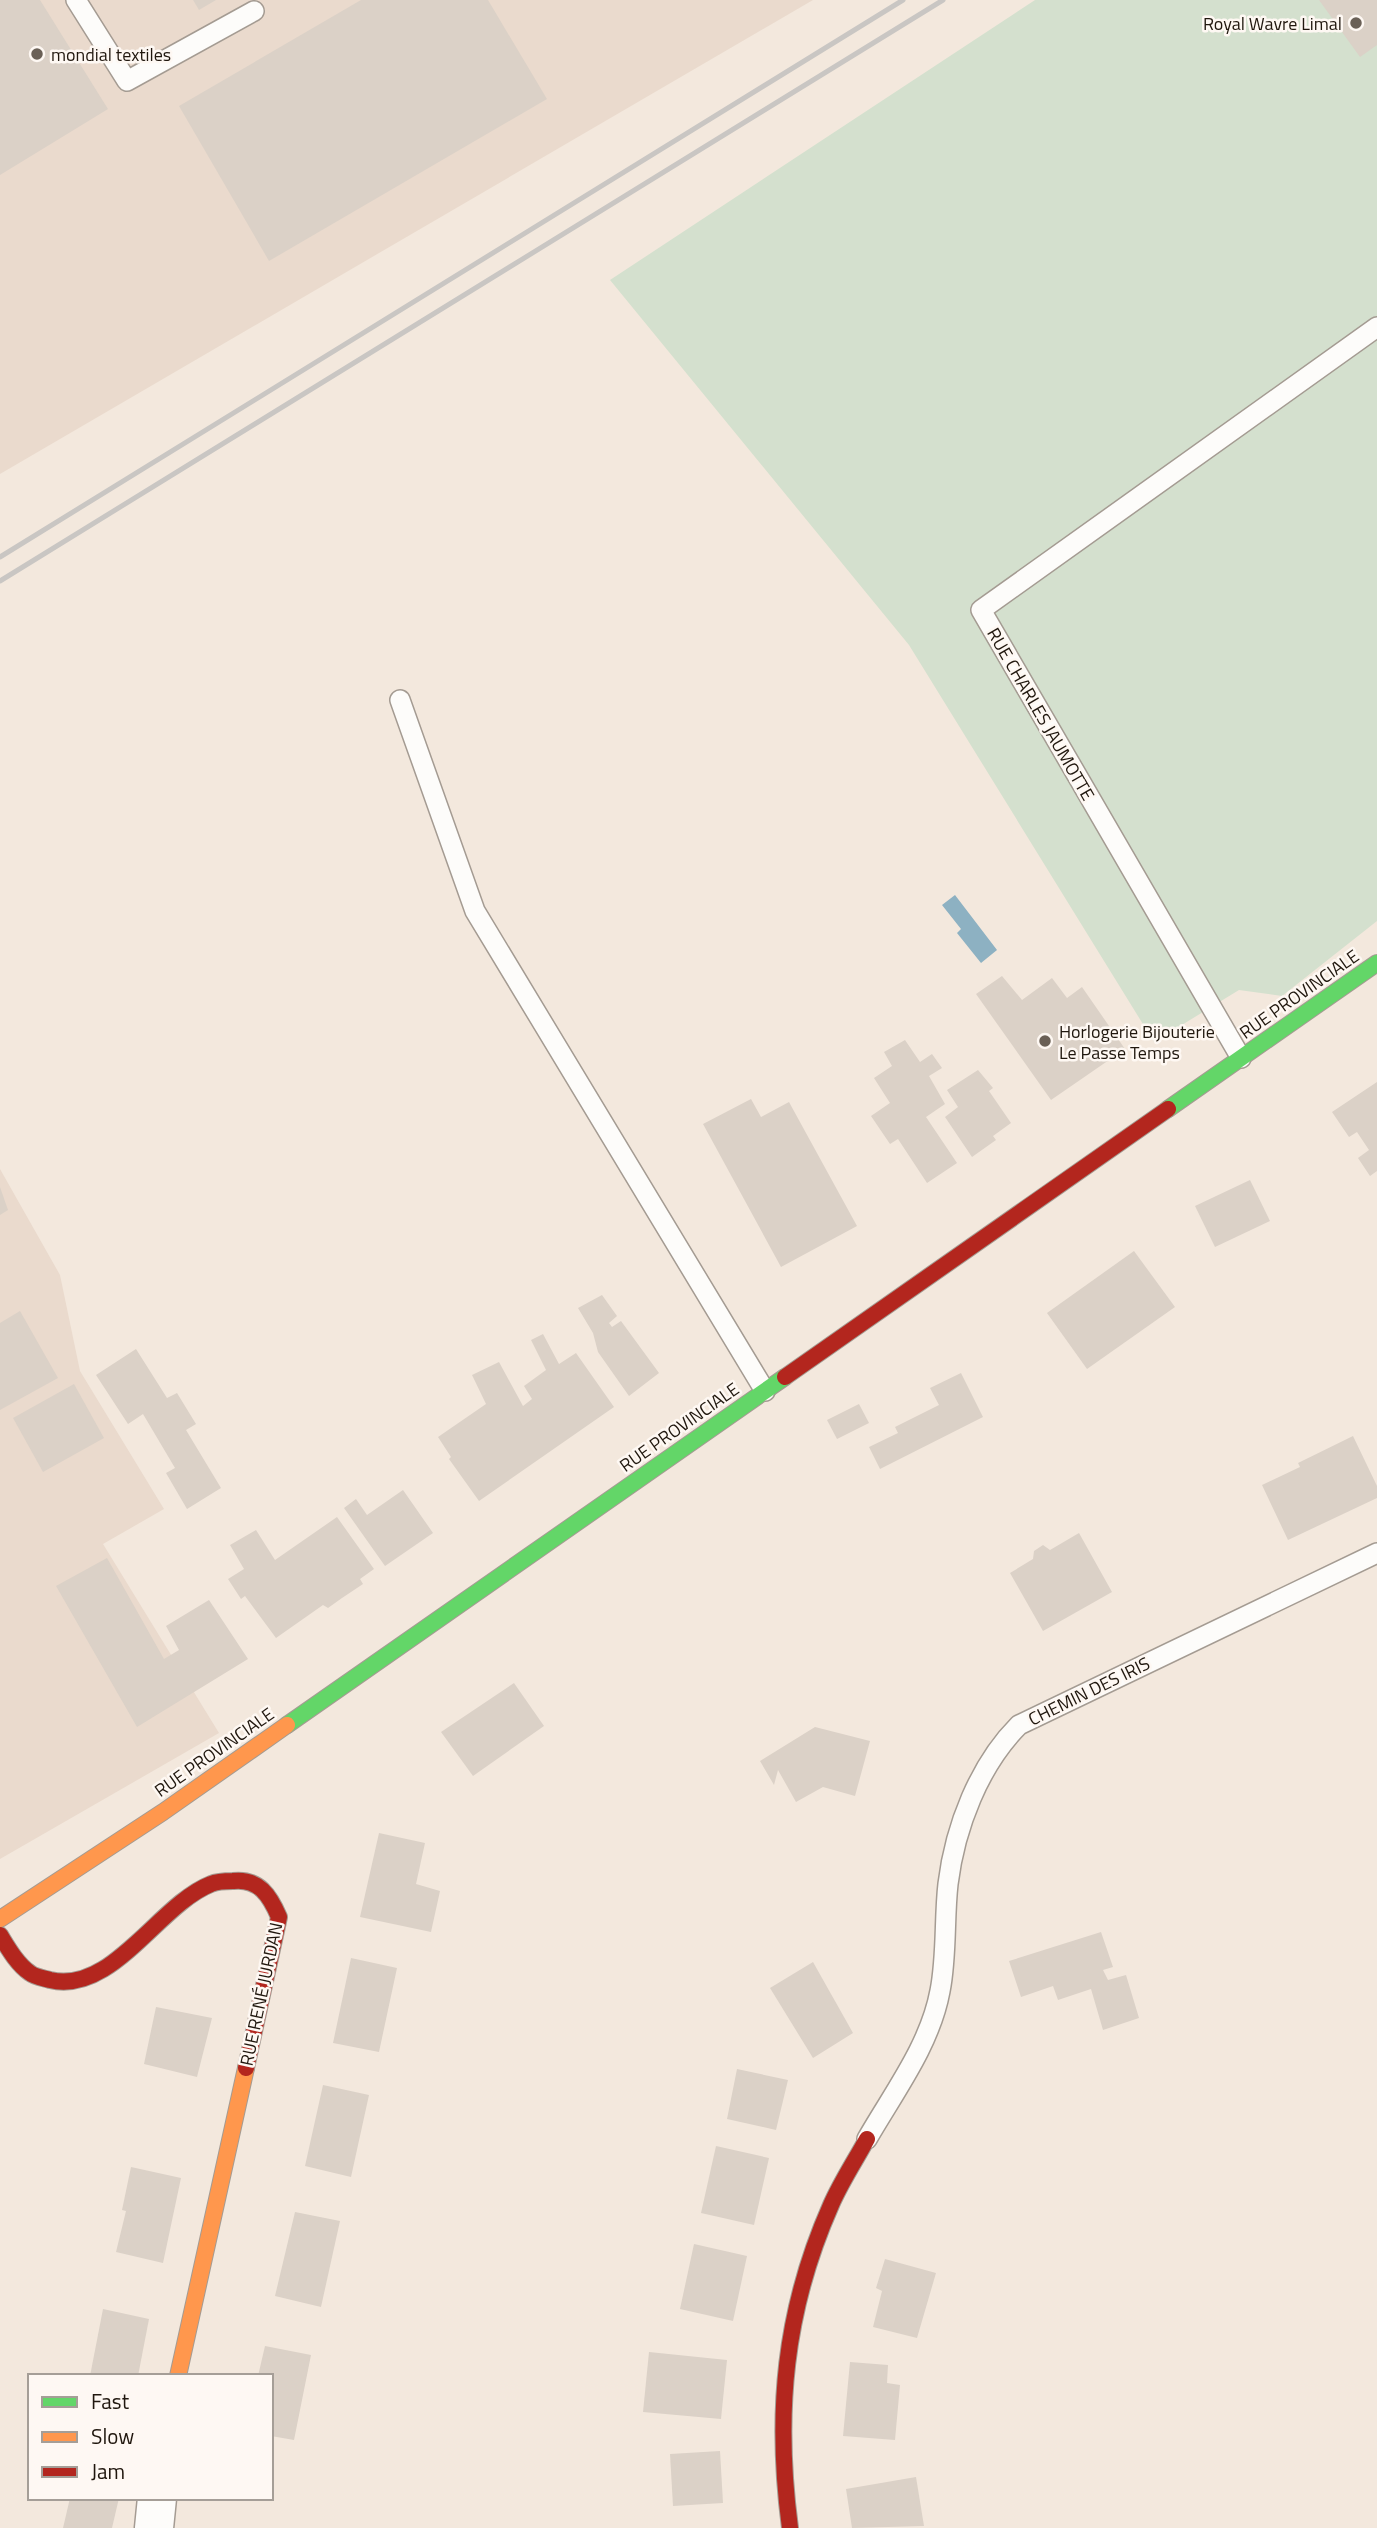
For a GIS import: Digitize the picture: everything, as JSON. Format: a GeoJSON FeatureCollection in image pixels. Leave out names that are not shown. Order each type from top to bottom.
{"type":"FeatureCollection","features":[{"type":"Feature","properties":{"kind":"main road","name":"RUE PROVINCIALE"},"geometry":{"type":"LineString","coordinates":[[0,1919],[163,1812],[1377,963]]}},
{"type":"Feature","properties":{"kind":"main road","name":"RUE RENÉ JURDAN"},"geometry":{"type":"LineString","coordinates":[[0,1935],[32,1976],[63,1984],[87,1977],[114,1962],[196,1891],[226,1878],[255,1882],[270,1897],[279,1917],[178,2374]]}},
{"type":"Feature","properties":{"kind":"main road"},"geometry":{"type":"LineString","coordinates":[[790,2528],[785,2488],[782,2417],[791,2334],[813,2249],[832,2203],[867,2139]]}},
{"type":"Feature","properties":{"kind":"street"},"geometry":{"type":"LineString","coordinates":[[154,2528],[157,2500]]}},
{"type":"Feature","properties":{"kind":"lane"},"geometry":{"type":"LineString","coordinates":[[76,0],[127,81],[254,11]]}},
{"type":"Feature","properties":{"kind":"lane","name":"RUE CHARLES JAUMOTTE"},"geometry":{"type":"LineString","coordinates":[[1241,1058],[981,610],[1377,327]]}},
{"type":"Feature","properties":{"kind":"lane"},"geometry":{"type":"LineString","coordinates":[[400,700],[475,911],[765,1391]]}},
{"type":"Feature","properties":{"kind":"lane","name":"CHEMIN DES IRIS"},"geometry":{"type":"LineString","coordinates":[[867,2139],[922,2045],[932,2020],[940,1990],[948,1882],[956,1844],[981,1776],[1002,1742],[1019,1725],[1377,1553]]}},
{"type":"Feature","properties":{"kind":"shaded area"},"geometry":{"type":"Polygon","coordinates":[[[0,0],[813,0],[0,474],[0,0]]]}},
{"type":"Feature","properties":{"kind":"shaded area"},"geometry":{"type":"Polygon","coordinates":[[[0,1169],[60,1275],[80,1371],[164,1509],[103,1544],[219,1733],[0,1859],[0,1169]]]}},
{"type":"Feature","properties":{"kind":"green space"},"geometry":{"type":"Polygon","coordinates":[[[1035,0],[1377,0],[1377,921],[1282,996],[1239,990],[1154,1042],[909,645],[610,280],[1035,0]]]}},
{"type":"Feature","properties":{"kind":"water"},"geometry":{"type":"Polygon","coordinates":[[[955,895],[997,950],[981,963],[957,933],[961,929],[942,905],[955,895]]]}},
{"type":"Feature","properties":{"kind":"building","name":"mondial textiles"},"geometry":{"type":"Polygon","coordinates":[[[0,0],[40,0],[108,109],[0,175],[0,0]]]}},
{"type":"Feature","properties":{"kind":"building"},"geometry":{"type":"Polygon","coordinates":[[[193,0],[216,0],[199,10],[193,0]]]}},
{"type":"Feature","properties":{"kind":"building"},"geometry":{"type":"Polygon","coordinates":[[[361,0],[488,0],[547,99],[269,261],[179,106],[361,0]]]}},
{"type":"Feature","properties":{"kind":"building","name":"Royal Wavre Limal"},"geometry":{"type":"Polygon","coordinates":[[[1319,0],[1377,0],[1377,45],[1360,57],[1319,0]]]}},
{"type":"Feature","properties":{"kind":"building"},"geometry":{"type":"Polygon","coordinates":[[[1002,976],[1022,1000],[1052,978],[1067,998],[1082,987],[1125,1049],[1051,1100],[976,994],[1002,976]]]}},
{"type":"Feature","properties":{"kind":"building"},"geometry":{"type":"Polygon","coordinates":[[[905,1040],[920,1062],[932,1054],[942,1068],[929,1076],[945,1104],[926,1117],[957,1163],[927,1183],[898,1139],[890,1144],[871,1116],[890,1103],[874,1078],[892,1066],[884,1052],[905,1040]]]}},
{"type":"Feature","properties":{"kind":"building"},"geometry":{"type":"Polygon","coordinates":[[[978,1070],[993,1088],[989,1091],[1011,1123],[993,1136],[996,1140],[972,1157],[945,1117],[958,1107],[947,1090],[978,1070]]]}},
{"type":"Feature","properties":{"kind":"building"},"geometry":{"type":"Polygon","coordinates":[[[1377,1082],[1377,1171],[1370,1176],[1358,1158],[1369,1150],[1357,1132],[1349,1137],[1332,1112],[1377,1082]]]}},
{"type":"Feature","properties":{"kind":"building"},"geometry":{"type":"Polygon","coordinates":[[[751,1099],[761,1117],[789,1102],[857,1226],[781,1267],[703,1124],[751,1099]]]}},
{"type":"Feature","properties":{"kind":"building"},"geometry":{"type":"Polygon","coordinates":[[[1250,1180],[1270,1221],[1215,1247],[1195,1206],[1250,1180]]]}},
{"type":"Feature","properties":{"kind":"building"},"geometry":{"type":"Polygon","coordinates":[[[0,1187],[8,1210],[0,1215],[0,1187]]]}},
{"type":"Feature","properties":{"kind":"building"},"geometry":{"type":"Polygon","coordinates":[[[1134,1251],[1175,1307],[1087,1369],[1047,1313],[1134,1251]]]}},
{"type":"Feature","properties":{"kind":"building"},"geometry":{"type":"Polygon","coordinates":[[[602,1295],[617,1316],[609,1323],[612,1327],[621,1321],[659,1373],[629,1396],[598,1352],[593,1333],[578,1308],[602,1295]]]}},
{"type":"Feature","properties":{"kind":"building"},"geometry":{"type":"Polygon","coordinates":[[[20,1311],[58,1378],[0,1410],[0,1323],[20,1311]]]}},
{"type":"Feature","properties":{"kind":"building"},"geometry":{"type":"Polygon","coordinates":[[[543,1334],[559,1364],[576,1353],[614,1407],[479,1501],[449,1459],[451,1457],[438,1437],[486,1404],[472,1375],[499,1362],[523,1406],[532,1399],[524,1386],[546,1370],[531,1340],[543,1334]]]}},
{"type":"Feature","properties":{"kind":"building"},"geometry":{"type":"Polygon","coordinates":[[[136,1349],[167,1398],[177,1393],[196,1424],[186,1430],[221,1488],[187,1509],[166,1473],[175,1468],[143,1414],[128,1424],[96,1375],[136,1349]]]}},
{"type":"Feature","properties":{"kind":"building"},"geometry":{"type":"Polygon","coordinates":[[[961,1373],[983,1417],[880,1469],[869,1447],[898,1433],[895,1427],[939,1405],[930,1388],[961,1373]]]}},
{"type":"Feature","properties":{"kind":"building"},"geometry":{"type":"Polygon","coordinates":[[[74,1384],[104,1438],[43,1472],[13,1418],[74,1384]]]}},
{"type":"Feature","properties":{"kind":"building"},"geometry":{"type":"Polygon","coordinates":[[[859,1404],[869,1423],[837,1439],[827,1420],[859,1404]]]}},
{"type":"Feature","properties":{"kind":"building"},"geometry":{"type":"Polygon","coordinates":[[[1353,1436],[1377,1486],[1377,1498],[1288,1540],[1262,1485],[1300,1467],[1298,1463],[1353,1436]]]}},
{"type":"Feature","properties":{"kind":"building"},"geometry":{"type":"Polygon","coordinates":[[[403,1490],[433,1533],[385,1566],[344,1508],[356,1499],[367,1515],[403,1490]]]}},
{"type":"Feature","properties":{"kind":"building"},"geometry":{"type":"Polygon","coordinates":[[[337,1517],[374,1569],[360,1579],[363,1584],[328,1608],[323,1605],[276,1638],[245,1596],[241,1599],[228,1579],[244,1569],[230,1545],[256,1530],[275,1560],[337,1517]]]}},
{"type":"Feature","properties":{"kind":"building"},"geometry":{"type":"Polygon","coordinates":[[[1079,1533],[1112,1592],[1043,1631],[1010,1573],[1033,1559],[1034,1551],[1043,1545],[1050,1550],[1079,1533]]]}},
{"type":"Feature","properties":{"kind":"building"},"geometry":{"type":"Polygon","coordinates":[[[107,1558],[164,1659],[179,1650],[166,1626],[209,1600],[248,1659],[137,1727],[56,1586],[107,1558]]]}},
{"type":"Feature","properties":{"kind":"building"},"geometry":{"type":"Polygon","coordinates":[[[514,1683],[544,1726],[473,1776],[441,1732],[514,1683]]]}},
{"type":"Feature","properties":{"kind":"building"},"geometry":{"type":"Polygon","coordinates":[[[815,1727],[870,1741],[855,1796],[823,1787],[796,1802],[778,1770],[774,1785],[760,1761],[815,1727]]]}},
{"type":"Feature","properties":{"kind":"building"},"geometry":{"type":"Polygon","coordinates":[[[379,1833],[425,1843],[416,1884],[440,1891],[431,1932],[360,1917],[379,1833]]]}},
{"type":"Feature","properties":{"kind":"building"},"geometry":{"type":"Polygon","coordinates":[[[1101,1932],[1113,1967],[1103,1970],[1108,1980],[1126,1975],[1139,2018],[1103,2030],[1091,1989],[1058,2000],[1053,1986],[1021,1997],[1009,1961],[1101,1932]]]}},
{"type":"Feature","properties":{"kind":"building"},"geometry":{"type":"Polygon","coordinates":[[[351,1958],[397,1968],[379,2052],[333,2043],[351,1958]]]}},
{"type":"Feature","properties":{"kind":"building"},"geometry":{"type":"Polygon","coordinates":[[[813,1962],[853,2033],[813,2058],[770,1988],[813,1962]]]}},
{"type":"Feature","properties":{"kind":"building"},"geometry":{"type":"Polygon","coordinates":[[[156,2007],[212,2018],[197,2077],[144,2064],[156,2007]]]}},
{"type":"Feature","properties":{"kind":"building"},"geometry":{"type":"Polygon","coordinates":[[[737,2069],[788,2080],[776,2130],[727,2119],[737,2069]]]}},
{"type":"Feature","properties":{"kind":"building"},"geometry":{"type":"Polygon","coordinates":[[[323,2085],[369,2095],[351,2177],[305,2166],[323,2085]]]}},
{"type":"Feature","properties":{"kind":"building"},"geometry":{"type":"Polygon","coordinates":[[[716,2146],[769,2158],[754,2225],[701,2213],[716,2146]]]}},
{"type":"Feature","properties":{"kind":"building"},"geometry":{"type":"Polygon","coordinates":[[[131,2167],[181,2178],[163,2263],[116,2252],[126,2211],[122,2210],[131,2167]]]}},
{"type":"Feature","properties":{"kind":"building"},"geometry":{"type":"Polygon","coordinates":[[[295,2212],[340,2221],[321,2307],[275,2296],[295,2212]]]}},
{"type":"Feature","properties":{"kind":"building"},"geometry":{"type":"Polygon","coordinates":[[[694,2244],[747,2256],[733,2321],[680,2309],[694,2244]]]}},
{"type":"Feature","properties":{"kind":"building"},"geometry":{"type":"Polygon","coordinates":[[[885,2259],[936,2273],[917,2338],[873,2327],[882,2291],[876,2288],[885,2259]]]}},
{"type":"Feature","properties":{"kind":"building"},"geometry":{"type":"Polygon","coordinates":[[[103,2309],[149,2319],[138,2374],[90,2374],[103,2309]]]}},
{"type":"Feature","properties":{"kind":"building"},"geometry":{"type":"Polygon","coordinates":[[[265,2346],[311,2355],[294,2440],[273,2436],[273,2374],[258,2374],[265,2346]]]}},
{"type":"Feature","properties":{"kind":"building"},"geometry":{"type":"Polygon","coordinates":[[[649,2352],[727,2360],[721,2419],[643,2412],[649,2352]]]}},
{"type":"Feature","properties":{"kind":"building"},"geometry":{"type":"Polygon","coordinates":[[[850,2362],[888,2365],[887,2383],[900,2385],[895,2440],[843,2436],[850,2362]]]}},
{"type":"Feature","properties":{"kind":"building"},"geometry":{"type":"Polygon","coordinates":[[[720,2451],[723,2503],[673,2506],[670,2454],[720,2451]]]}},
{"type":"Feature","properties":{"kind":"building"},"geometry":{"type":"Polygon","coordinates":[[[916,2477],[924,2526],[852,2528],[846,2489],[916,2477]]]}},
{"type":"Feature","properties":{"kind":"building"},"geometry":{"type":"Polygon","coordinates":[[[70,2500],[119,2500],[112,2528],[63,2528],[70,2500]]]}},
{"type":"Feature","properties":{"kind":"railway"},"geometry":{"type":"LineString","coordinates":[[0,557],[903,0]]}},
{"type":"Feature","properties":{"kind":"railway"},"geometry":{"type":"LineString","coordinates":[[0,581],[943,0]]}},
{"type":"Feature","properties":{"kind":"traffic: fast"},"geometry":{"type":"LineString","coordinates":[[1168,1109],[1377,963]]}},
{"type":"Feature","properties":{"kind":"traffic: fast"},"geometry":{"type":"LineString","coordinates":[[287,1725],[785,1377]]}},
{"type":"Feature","properties":{"kind":"traffic: slow"},"geometry":{"type":"LineString","coordinates":[[0,1919],[163,1812],[287,1725]]}},
{"type":"Feature","properties":{"kind":"traffic: slow"},"geometry":{"type":"LineString","coordinates":[[178,2374],[246,2068]]}},
{"type":"Feature","properties":{"kind":"traffic: jam"},"geometry":{"type":"LineString","coordinates":[[785,1377],[1168,1109]]}},
{"type":"Feature","properties":{"kind":"traffic: jam"},"geometry":{"type":"LineString","coordinates":[[0,1935],[17,1960],[32,1974],[50,1980],[73,1981],[94,1974],[114,1962],[191,1895],[222,1881],[250,1882],[262,1890],[272,1902],[279,1917],[246,2068]]}},
{"type":"Feature","properties":{"kind":"traffic: jam"},"geometry":{"type":"LineString","coordinates":[[790,2528],[783,2444],[787,2364],[793,2324],[815,2245],[835,2196],[867,2139]]}},
{"type":"Feature","properties":{"kind":"place","name":"Royal Wavre Limal"},"geometry":{"type":"Point","coordinates":[1356,23]}},
{"type":"Feature","properties":{"kind":"place","name":"mondial textiles"},"geometry":{"type":"Point","coordinates":[37,54]}},
{"type":"Feature","properties":{"kind":"place","name":"Horlogerie Bijouterie Le Passe Temps"},"geometry":{"type":"Point","coordinates":[1045,1041]}}]}
